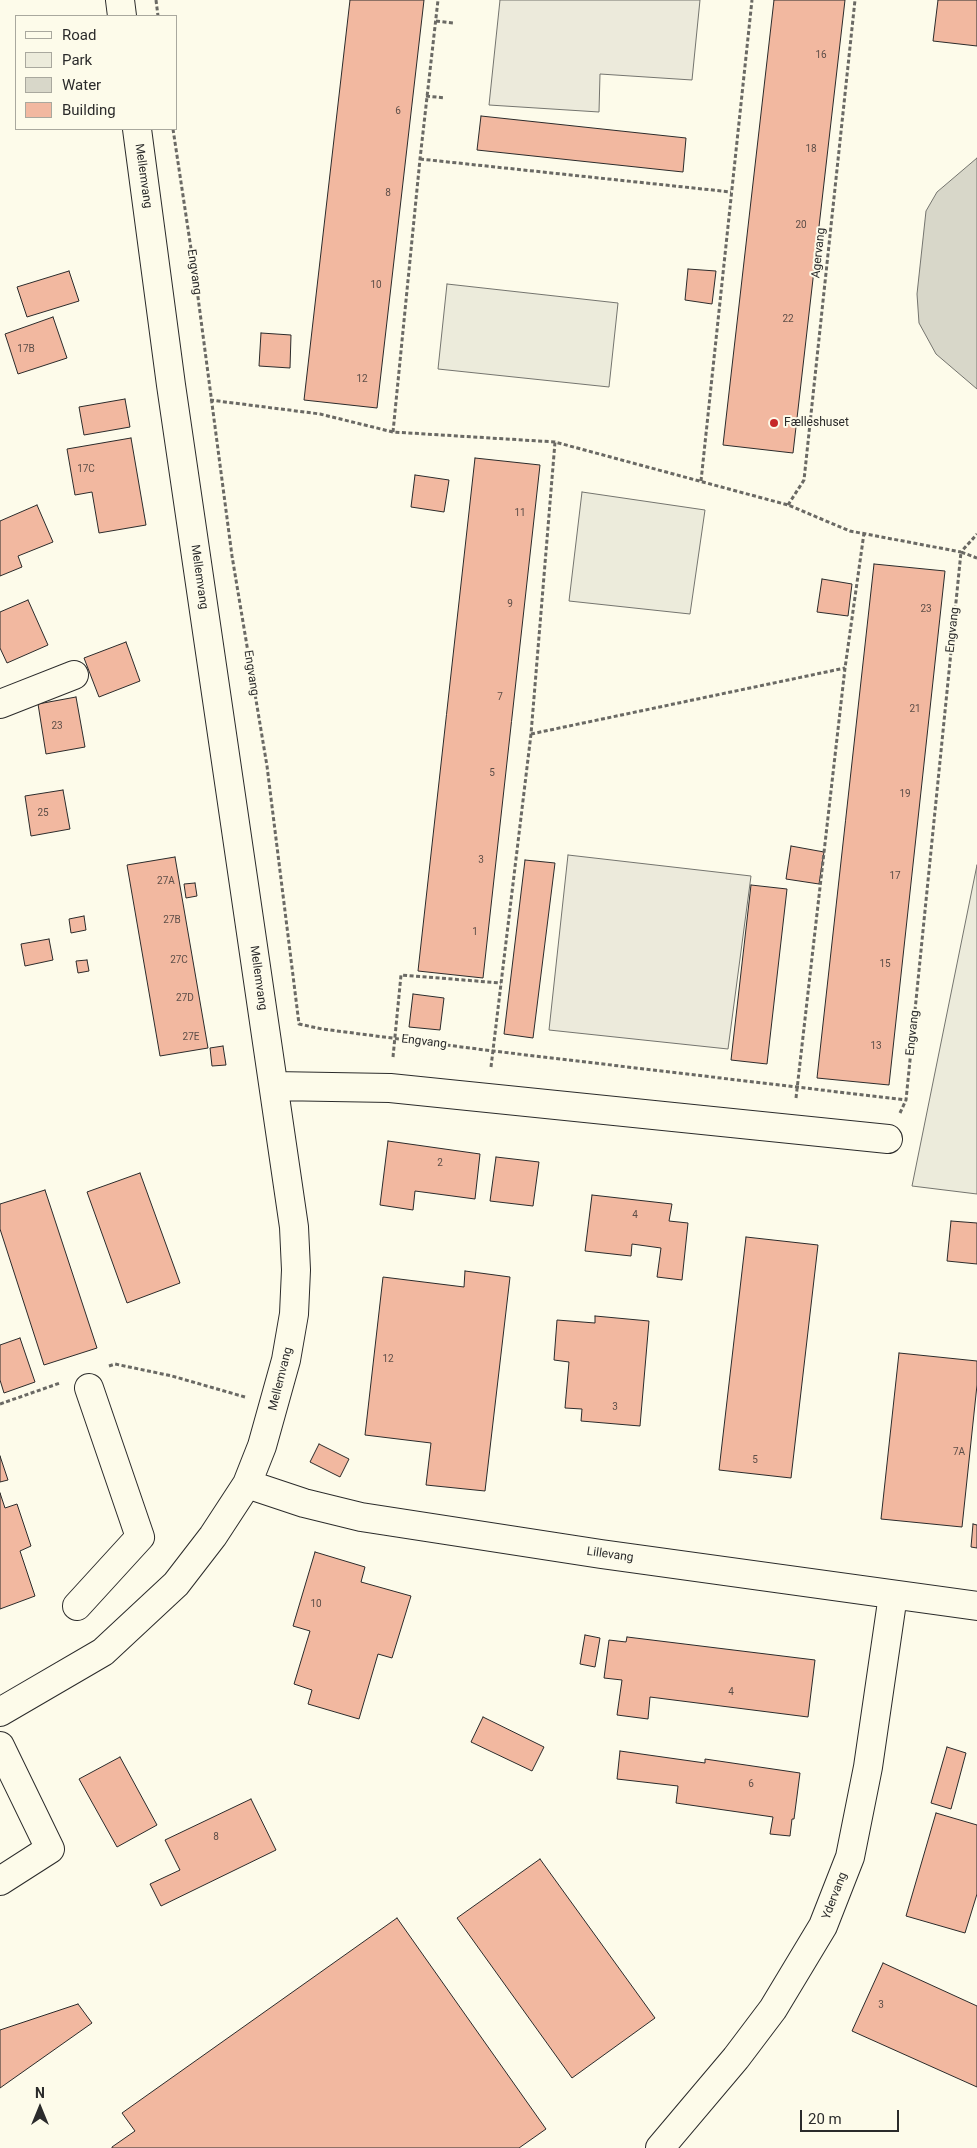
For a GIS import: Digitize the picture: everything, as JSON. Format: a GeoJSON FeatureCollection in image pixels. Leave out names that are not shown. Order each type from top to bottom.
{"type":"FeatureCollection","features":[{"type":"Feature","properties":{"kind":"street"},"geometry":{"type":"LineString","coordinates":[[120,0],[122,15]]}},
{"type":"Feature","properties":{"kind":"street","name":"Mellemvang"},"geometry":{"type":"LineString","coordinates":[[0,1712],[103,1652],[176,1584],[231,1512],[247,1484],[275,1406],[291,1338],[296,1270],[294,1227],[171,385],[137,130]]}},
{"type":"Feature","properties":{"kind":"street"},"geometry":{"type":"LineString","coordinates":[[0,704],[74,675]]}},
{"type":"Feature","properties":{"kind":"street"},"geometry":{"type":"LineString","coordinates":[[274,1086],[390,1088],[888,1139]]}},
{"type":"Feature","properties":{"kind":"street"},"geometry":{"type":"LineString","coordinates":[[77,1385],[140,1537],[77,1606]]}},
{"type":"Feature","properties":{"kind":"street","name":"Lillevang"},"geometry":{"type":"LineString","coordinates":[[247,1484],[304,1503],[361,1517],[591,1553],[977,1606]]}},
{"type":"Feature","properties":{"kind":"street","name":"Ydervang"},"geometry":{"type":"LineString","coordinates":[[660,2148],[736,2058],[773,2009],[826,1918],[850,1857],[865,1783],[893,1595]]}},
{"type":"Feature","properties":{"kind":"street"},"geometry":{"type":"LineString","coordinates":[[0,1746],[50,1849],[0,1881]]}},
{"type":"Feature","properties":{"kind":"path"},"geometry":{"type":"LineString","coordinates":[[156,0],[158,15]]}},
{"type":"Feature","properties":{"kind":"path"},"geometry":{"type":"LineString","coordinates":[[393,432],[426,96],[438,0]]}},
{"type":"Feature","properties":{"kind":"path"},"geometry":{"type":"LineString","coordinates":[[701,481],[752,0]]}},
{"type":"Feature","properties":{"kind":"path","name":"Agervang"},"geometry":{"type":"LineString","coordinates":[[788,505],[804,480],[855,0]]}},
{"type":"Feature","properties":{"kind":"path"},"geometry":{"type":"LineString","coordinates":[[436,21],[453,23]]}},
{"type":"Feature","properties":{"kind":"path"},"geometry":{"type":"LineString","coordinates":[[426,96],[445,98]]}},
{"type":"Feature","properties":{"kind":"path","name":"Engvang"},"geometry":{"type":"LineString","coordinates":[[173,130],[232,556],[267,766],[299,1024],[322,1029],[906,1100],[961,552]]}},
{"type":"Feature","properties":{"kind":"path"},"geometry":{"type":"LineString","coordinates":[[420,158],[731,192]]}},
{"type":"Feature","properties":{"kind":"path"},"geometry":{"type":"LineString","coordinates":[[171,385],[211,400],[320,414],[393,432],[555,442],[788,505],[850,530],[961,552],[977,558]]}},
{"type":"Feature","properties":{"kind":"path"},"geometry":{"type":"LineString","coordinates":[[487,1098],[531,734],[555,442]]}},
{"type":"Feature","properties":{"kind":"path"},"geometry":{"type":"LineString","coordinates":[[792,1128],[845,668],[864,533]]}},
{"type":"Feature","properties":{"kind":"path"},"geometry":{"type":"LineString","coordinates":[[961,552],[977,534]]}},
{"type":"Feature","properties":{"kind":"path"},"geometry":{"type":"LineString","coordinates":[[531,734],[845,668]]}},
{"type":"Feature","properties":{"kind":"path"},"geometry":{"type":"LineString","coordinates":[[390,1088],[400,975],[501,983]]}},
{"type":"Feature","properties":{"kind":"path"},"geometry":{"type":"LineString","coordinates":[[107,1367],[115,1364],[172,1376],[275,1406]]}},
{"type":"Feature","properties":{"kind":"path"},"geometry":{"type":"LineString","coordinates":[[0,1404],[77,1385]]}},
{"type":"Feature","properties":{"kind":"green space"},"geometry":{"type":"Polygon","coordinates":[[[447,284],[618,303],[609,387],[438,369],[447,284]]]}},
{"type":"Feature","properties":{"kind":"green space"},"geometry":{"type":"Polygon","coordinates":[[[582,492],[705,510],[690,614],[569,601],[582,492]]]}},
{"type":"Feature","properties":{"kind":"green space"},"geometry":{"type":"Polygon","coordinates":[[[977,865],[977,1194],[912,1186],[977,865]]]}},
{"type":"Feature","properties":{"kind":"shaded area"},"geometry":{"type":"Polygon","coordinates":[[[500,0],[700,0],[692,80],[600,74],[599,112],[489,105],[500,0]]]}},
{"type":"Feature","properties":{"kind":"shaded area"},"geometry":{"type":"Polygon","coordinates":[[[568,855],[751,876],[728,1049],[549,1030],[568,855]]]}},
{"type":"Feature","properties":{"kind":"water"},"geometry":{"type":"Polygon","coordinates":[[[977,158],[977,389],[936,354],[919,323],[917,294],[926,211],[937,192],[977,158]]]}},
{"type":"Feature","properties":{"kind":"building"},"geometry":{"type":"Polygon","coordinates":[[[350,0],[424,0],[377,408],[304,400],[350,0]]]}},
{"type":"Feature","properties":{"kind":"building"},"geometry":{"type":"Polygon","coordinates":[[[774,0],[845,0],[793,453],[723,445],[774,0]]]}},
{"type":"Feature","properties":{"kind":"building"},"geometry":{"type":"Polygon","coordinates":[[[938,0],[977,0],[977,46],[933,41],[938,0]]]}},
{"type":"Feature","properties":{"kind":"building"},"geometry":{"type":"Polygon","coordinates":[[[481,116],[686,138],[683,172],[477,150],[481,116]]]}},
{"type":"Feature","properties":{"kind":"building"},"geometry":{"type":"Polygon","coordinates":[[[688,269],[716,271],[712,304],[685,300],[688,269]]]}},
{"type":"Feature","properties":{"kind":"building"},"geometry":{"type":"Polygon","coordinates":[[[69,271],[79,301],[27,317],[17,287],[69,271]]]}},
{"type":"Feature","properties":{"kind":"building"},"geometry":{"type":"Polygon","coordinates":[[[53,317],[67,358],[18,374],[5,334],[53,317]]]}},
{"type":"Feature","properties":{"kind":"building"},"geometry":{"type":"Polygon","coordinates":[[[261,333],[291,335],[290,368],[259,366],[261,333]]]}},
{"type":"Feature","properties":{"kind":"building"},"geometry":{"type":"Polygon","coordinates":[[[125,399],[130,427],[84,435],[79,407],[125,399]]]}},
{"type":"Feature","properties":{"kind":"building"},"geometry":{"type":"Polygon","coordinates":[[[131,438],[146,525],[99,533],[92,492],[75,495],[67,449],[131,438]]]}},
{"type":"Feature","properties":{"kind":"building"},"geometry":{"type":"Polygon","coordinates":[[[475,458],[540,465],[483,978],[418,971],[475,458]]]}},
{"type":"Feature","properties":{"kind":"building"},"geometry":{"type":"Polygon","coordinates":[[[415,475],[449,480],[444,512],[411,507],[415,475]]]}},
{"type":"Feature","properties":{"kind":"building"},"geometry":{"type":"Polygon","coordinates":[[[37,505],[53,542],[18,556],[22,567],[0,576],[0,521],[37,505]]]}},
{"type":"Feature","properties":{"kind":"building"},"geometry":{"type":"Polygon","coordinates":[[[874,564],[945,571],[889,1085],[817,1078],[874,564]]]}},
{"type":"Feature","properties":{"kind":"building"},"geometry":{"type":"Polygon","coordinates":[[[822,579],[852,584],[848,616],[817,612],[822,579]]]}},
{"type":"Feature","properties":{"kind":"building"},"geometry":{"type":"Polygon","coordinates":[[[28,600],[48,645],[7,663],[0,648],[0,612],[28,600]]]}},
{"type":"Feature","properties":{"kind":"building"},"geometry":{"type":"Polygon","coordinates":[[[126,642],[140,681],[99,697],[84,658],[126,642]]]}},
{"type":"Feature","properties":{"kind":"building"},"geometry":{"type":"Polygon","coordinates":[[[76,697],[85,747],[46,754],[38,704],[76,697]]]}},
{"type":"Feature","properties":{"kind":"building"},"geometry":{"type":"Polygon","coordinates":[[[63,790],[70,829],[31,836],[25,796],[63,790]]]}},
{"type":"Feature","properties":{"kind":"building"},"geometry":{"type":"Polygon","coordinates":[[[791,846],[824,852],[819,884],[786,879],[791,846]]]}},
{"type":"Feature","properties":{"kind":"building"},"geometry":{"type":"Polygon","coordinates":[[[175,857],[208,1048],[160,1056],[127,865],[175,857]]]}},
{"type":"Feature","properties":{"kind":"building"},"geometry":{"type":"Polygon","coordinates":[[[525,860],[555,863],[533,1038],[504,1034],[525,860]]]}},
{"type":"Feature","properties":{"kind":"building"},"geometry":{"type":"Polygon","coordinates":[[[195,883],[197,896],[186,898],[184,884],[195,883]]]}},
{"type":"Feature","properties":{"kind":"building"},"geometry":{"type":"Polygon","coordinates":[[[751,885],[787,889],[767,1064],[731,1060],[751,885]]]}},
{"type":"Feature","properties":{"kind":"building"},"geometry":{"type":"Polygon","coordinates":[[[84,916],[86,930],[71,933],[69,919],[84,916]]]}},
{"type":"Feature","properties":{"kind":"building"},"geometry":{"type":"Polygon","coordinates":[[[49,939],[53,960],[25,966],[21,944],[49,939]]]}},
{"type":"Feature","properties":{"kind":"building"},"geometry":{"type":"Polygon","coordinates":[[[87,960],[89,971],[78,973],[76,961],[87,960]]]}},
{"type":"Feature","properties":{"kind":"building"},"geometry":{"type":"Polygon","coordinates":[[[413,994],[444,998],[440,1030],[409,1027],[413,994]]]}},
{"type":"Feature","properties":{"kind":"building"},"geometry":{"type":"Polygon","coordinates":[[[223,1046],[226,1065],[212,1066],[210,1048],[223,1046]]]}},
{"type":"Feature","properties":{"kind":"building"},"geometry":{"type":"Polygon","coordinates":[[[388,1141],[480,1154],[475,1199],[415,1191],[413,1210],[380,1205],[388,1141]]]}},
{"type":"Feature","properties":{"kind":"building"},"geometry":{"type":"Polygon","coordinates":[[[496,1157],[539,1162],[533,1206],[490,1201],[496,1157]]]}},
{"type":"Feature","properties":{"kind":"building"},"geometry":{"type":"Polygon","coordinates":[[[140,1173],[180,1283],[127,1303],[87,1192],[140,1173]]]}},
{"type":"Feature","properties":{"kind":"building"},"geometry":{"type":"Polygon","coordinates":[[[45,1190],[97,1348],[44,1365],[0,1229],[0,1204],[45,1190]]]}},
{"type":"Feature","properties":{"kind":"building"},"geometry":{"type":"Polygon","coordinates":[[[592,1195],[672,1204],[669,1221],[688,1223],[682,1280],[657,1277],[661,1248],[632,1244],[631,1256],[585,1251],[592,1195]]]}},
{"type":"Feature","properties":{"kind":"building"},"geometry":{"type":"Polygon","coordinates":[[[951,1221],[977,1223],[977,1264],[947,1261],[951,1221]]]}},
{"type":"Feature","properties":{"kind":"building"},"geometry":{"type":"Polygon","coordinates":[[[746,1237],[818,1245],[791,1478],[719,1470],[746,1237]]]}},
{"type":"Feature","properties":{"kind":"building"},"geometry":{"type":"Polygon","coordinates":[[[465,1271],[510,1277],[485,1491],[426,1485],[431,1443],[365,1435],[383,1277],[464,1287],[465,1271]]]}},
{"type":"Feature","properties":{"kind":"building"},"geometry":{"type":"Polygon","coordinates":[[[595,1316],[649,1321],[640,1426],[581,1421],[582,1409],[565,1408],[569,1362],[554,1360],[557,1320],[595,1323],[595,1316]]]}},
{"type":"Feature","properties":{"kind":"building"},"geometry":{"type":"Polygon","coordinates":[[[20,1338],[35,1382],[4,1393],[0,1380],[0,1345],[20,1338]]]}},
{"type":"Feature","properties":{"kind":"building"},"geometry":{"type":"Polygon","coordinates":[[[899,1353],[977,1361],[977,1385],[962,1527],[881,1519],[899,1353]]]}},
{"type":"Feature","properties":{"kind":"building"},"geometry":{"type":"Polygon","coordinates":[[[319,1444],[349,1459],[340,1477],[310,1462],[319,1444]]]}},
{"type":"Feature","properties":{"kind":"building"},"geometry":{"type":"Polygon","coordinates":[[[0,1456],[8,1480],[0,1482],[0,1456]]]}},
{"type":"Feature","properties":{"kind":"building"},"geometry":{"type":"Polygon","coordinates":[[[0,1493],[5,1508],[17,1504],[31,1546],[20,1551],[35,1596],[0,1609],[0,1493]]]}},
{"type":"Feature","properties":{"kind":"building"},"geometry":{"type":"Polygon","coordinates":[[[973,1524],[977,1525],[977,1548],[971,1547],[973,1524]]]}},
{"type":"Feature","properties":{"kind":"building"},"geometry":{"type":"Polygon","coordinates":[[[315,1552],[365,1567],[361,1582],[411,1596],[392,1658],[378,1654],[359,1719],[308,1704],[312,1690],[294,1684],[310,1631],[293,1626],[315,1552]]]}},
{"type":"Feature","properties":{"kind":"building"},"geometry":{"type":"Polygon","coordinates":[[[585,1635],[600,1638],[595,1667],[580,1664],[585,1635]]]}},
{"type":"Feature","properties":{"kind":"building"},"geometry":{"type":"Polygon","coordinates":[[[627,1637],[815,1660],[808,1717],[650,1697],[648,1719],[617,1715],[622,1680],[604,1678],[609,1640],[626,1642],[627,1637]]]}},
{"type":"Feature","properties":{"kind":"building"},"geometry":{"type":"Polygon","coordinates":[[[483,1717],[544,1747],[532,1771],[471,1742],[483,1717]]]}},
{"type":"Feature","properties":{"kind":"building"},"geometry":{"type":"Polygon","coordinates":[[[947,1747],[966,1753],[951,1809],[931,1803],[947,1747]]]}},
{"type":"Feature","properties":{"kind":"building"},"geometry":{"type":"Polygon","coordinates":[[[620,1751],[705,1763],[705,1759],[800,1773],[790,1836],[770,1834],[773,1817],[676,1803],[678,1786],[617,1779],[620,1751]]]}},
{"type":"Feature","properties":{"kind":"building"},"geometry":{"type":"Polygon","coordinates":[[[120,1757],[157,1825],[117,1847],[79,1779],[120,1757]]]}},
{"type":"Feature","properties":{"kind":"building"},"geometry":{"type":"Polygon","coordinates":[[[251,1799],[276,1850],[161,1906],[150,1884],[180,1870],[165,1840],[251,1799]]]}},
{"type":"Feature","properties":{"kind":"building"},"geometry":{"type":"Polygon","coordinates":[[[936,1813],[977,1825],[977,1894],[965,1933],[906,1916],[936,1813]]]}},
{"type":"Feature","properties":{"kind":"building"},"geometry":{"type":"Polygon","coordinates":[[[540,1859],[655,2018],[572,2078],[457,1918],[540,1859]]]}},
{"type":"Feature","properties":{"kind":"building"},"geometry":{"type":"Polygon","coordinates":[[[397,1918],[546,2129],[519,2148],[112,2148],[135,2131],[122,2113],[397,1918]]]}},
{"type":"Feature","properties":{"kind":"building"},"geometry":{"type":"Polygon","coordinates":[[[883,1963],[977,2006],[977,2087],[852,2031],[883,1963]]]}},
{"type":"Feature","properties":{"kind":"building"},"geometry":{"type":"Polygon","coordinates":[[[78,2004],[92,2023],[0,2088],[0,2030],[78,2004]]]}},
{"type":"Feature","properties":{"kind":"place","name":"Fælleshuset"},"geometry":{"type":"Point","coordinates":[774,423]}}]}
